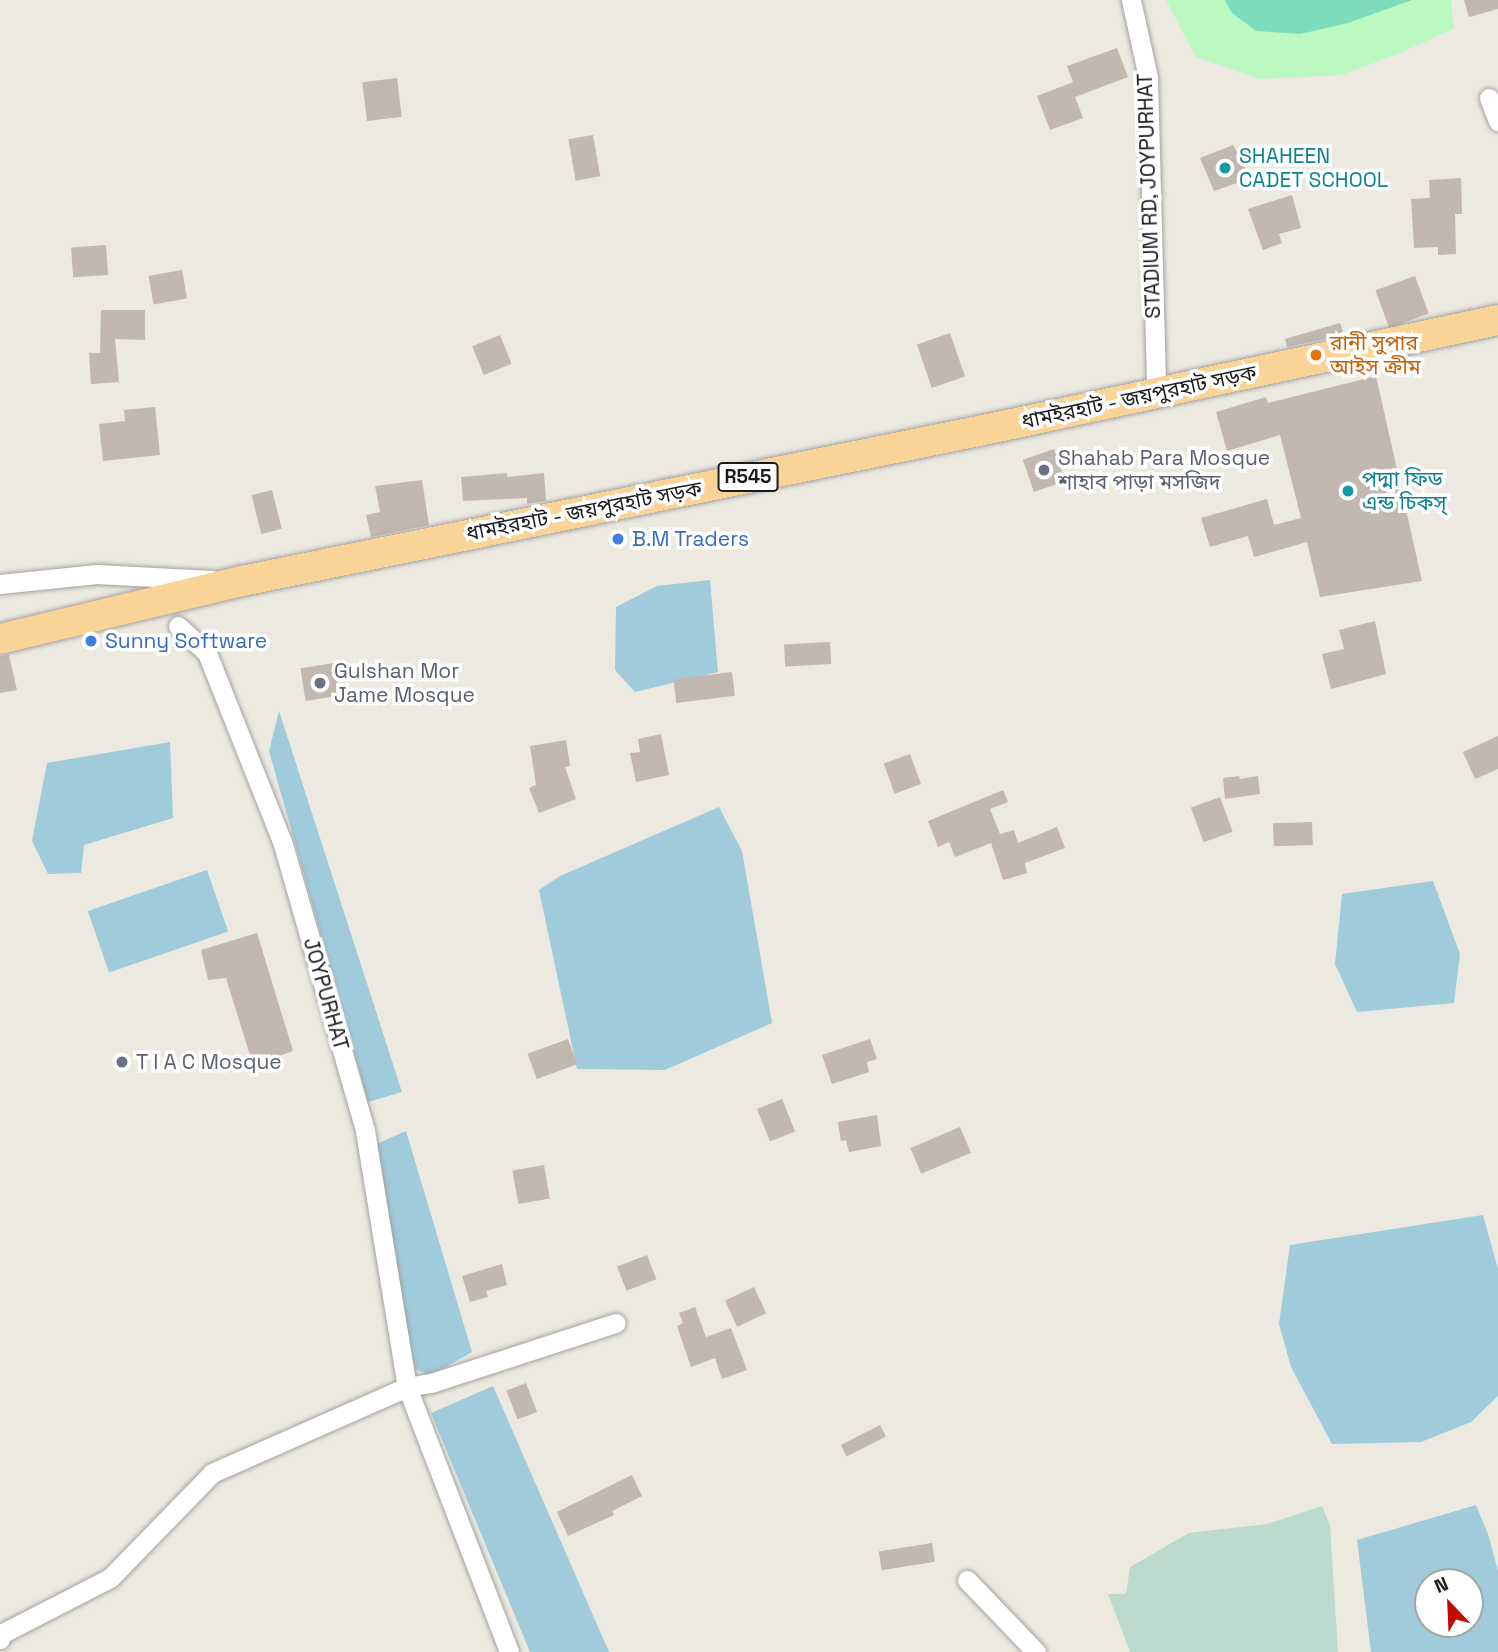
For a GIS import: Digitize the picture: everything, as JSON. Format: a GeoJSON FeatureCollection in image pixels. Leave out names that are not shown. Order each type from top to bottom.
{"type":"FeatureCollection","features":[{"type":"Feature","properties":{"kind":"main road","name":"ধামইরহাট - জয়পুরহাট সড়ক"},"geometry":{"type":"LineString","coordinates":[[0,639],[242,581],[1498,320]]}},
{"type":"Feature","properties":{"kind":"street","name":"STADIUM RD, JOYPURHAT"},"geometry":{"type":"LineString","coordinates":[[1131,0],[1148,77],[1156,393]]}},
{"type":"Feature","properties":{"kind":"street"},"geometry":{"type":"LineString","coordinates":[[1489,98],[1498,121]]}},
{"type":"Feature","properties":{"kind":"street"},"geometry":{"type":"LineString","coordinates":[[0,584],[96,574],[242,581]]}},
{"type":"Feature","properties":{"kind":"street","name":"JOYPURHAT"},"geometry":{"type":"LineString","coordinates":[[177,626],[206,653],[282,841],[365,1131],[407,1387],[509,1652]]}},
{"type":"Feature","properties":{"kind":"street"},"geometry":{"type":"LineString","coordinates":[[0,1639],[1,1634],[110,1578],[212,1473],[407,1387],[434,1382],[616,1323]]}},
{"type":"Feature","properties":{"kind":"street"},"geometry":{"type":"LineString","coordinates":[[967,1580],[1036,1652]]}},
{"type":"Feature","properties":{"kind":"green space"},"geometry":{"type":"Polygon","coordinates":[[[1166,0],[1451,0],[1454,28],[1403,52],[1341,75],[1260,79],[1196,57],[1166,0]]]}},
{"type":"Feature","properties":{"kind":"green space"},"geometry":{"type":"Polygon","coordinates":[[[1225,0],[1412,0],[1348,23],[1300,34],[1256,31],[1231,12],[1225,0]]]}},
{"type":"Feature","properties":{"kind":"green space"},"geometry":{"type":"Polygon","coordinates":[[[1322,1506],[1330,1525],[1338,1652],[1130,1652],[1108,1594],[1126,1594],[1130,1567],[1189,1533],[1267,1524],[1322,1506]]]}},
{"type":"Feature","properties":{"kind":"water"},"geometry":{"type":"Polygon","coordinates":[[[710,580],[718,672],[635,692],[615,670],[616,607],[657,586],[710,580]]]}},
{"type":"Feature","properties":{"kind":"water"},"geometry":{"type":"Polygon","coordinates":[[[279,711],[402,1092],[368,1102],[269,751],[279,711]]]}},
{"type":"Feature","properties":{"kind":"water"},"geometry":{"type":"Polygon","coordinates":[[[170,742],[173,818],[84,845],[81,873],[48,874],[32,841],[47,763],[170,742]]]}},
{"type":"Feature","properties":{"kind":"water"},"geometry":{"type":"Polygon","coordinates":[[[719,807],[742,851],[772,1023],[665,1070],[577,1069],[539,890],[560,876],[719,807]]]}},
{"type":"Feature","properties":{"kind":"water"},"geometry":{"type":"Polygon","coordinates":[[[207,870],[228,931],[109,972],[88,911],[207,870]]]}},
{"type":"Feature","properties":{"kind":"water"},"geometry":{"type":"Polygon","coordinates":[[[1433,881],[1460,954],[1454,1003],[1357,1012],[1335,964],[1342,894],[1433,881]]]}},
{"type":"Feature","properties":{"kind":"water"},"geometry":{"type":"Polygon","coordinates":[[[406,1131],[472,1352],[430,1376],[415,1369],[374,1145],[406,1131]]]}},
{"type":"Feature","properties":{"kind":"water"},"geometry":{"type":"Polygon","coordinates":[[[1483,1215],[1498,1269],[1498,1396],[1471,1422],[1421,1442],[1332,1444],[1291,1367],[1279,1324],[1290,1245],[1483,1215]]]}},
{"type":"Feature","properties":{"kind":"water"},"geometry":{"type":"Polygon","coordinates":[[[493,1386],[609,1652],[530,1652],[431,1413],[493,1386]]]}},
{"type":"Feature","properties":{"kind":"water"},"geometry":{"type":"Polygon","coordinates":[[[1476,1505],[1488,1534],[1498,1571],[1498,1652],[1371,1652],[1357,1540],[1476,1505]]]}},
{"type":"Feature","properties":{"kind":"building"},"geometry":{"type":"Polygon","coordinates":[[[1464,0],[1498,0],[1498,9],[1469,17],[1464,0]]]}},
{"type":"Feature","properties":{"kind":"building"},"geometry":{"type":"Polygon","coordinates":[[[1117,48],[1128,77],[1075,97],[1083,118],[1050,130],[1037,96],[1073,82],[1067,66],[1117,48]]]}},
{"type":"Feature","properties":{"kind":"building"},"geometry":{"type":"Polygon","coordinates":[[[397,78],[402,117],[367,121],[362,82],[397,78]]]}},
{"type":"Feature","properties":{"kind":"building"},"geometry":{"type":"Polygon","coordinates":[[[593,135],[600,176],[576,181],[568,139],[593,135]]]}},
{"type":"Feature","properties":{"kind":"building","name":"SHAHEEN CADET SCHOOL"},"geometry":{"type":"Polygon","coordinates":[[[1233,145],[1251,178],[1214,191],[1200,158],[1233,145]]]}},
{"type":"Feature","properties":{"kind":"building"},"geometry":{"type":"Polygon","coordinates":[[[1461,178],[1462,214],[1455,214],[1456,254],[1438,255],[1438,247],[1414,248],[1411,199],[1430,198],[1429,180],[1461,178]]]}},
{"type":"Feature","properties":{"kind":"building"},"geometry":{"type":"Polygon","coordinates":[[[1292,195],[1301,228],[1279,234],[1282,243],[1263,250],[1248,209],[1292,195]]]}},
{"type":"Feature","properties":{"kind":"building"},"geometry":{"type":"Polygon","coordinates":[[[106,245],[108,275],[73,277],[71,247],[106,245]]]}},
{"type":"Feature","properties":{"kind":"building"},"geometry":{"type":"Polygon","coordinates":[[[182,270],[187,299],[154,304],[149,276],[182,270]]]}},
{"type":"Feature","properties":{"kind":"building"},"geometry":{"type":"Polygon","coordinates":[[[1415,276],[1429,314],[1389,328],[1376,290],[1415,276]]]}},
{"type":"Feature","properties":{"kind":"building"},"geometry":{"type":"Polygon","coordinates":[[[101,310],[145,310],[145,340],[115,339],[119,382],[91,384],[89,353],[100,353],[101,310]]]}},
{"type":"Feature","properties":{"kind":"building"},"geometry":{"type":"Polygon","coordinates":[[[1340,323],[1344,335],[1287,347],[1285,339],[1340,323]]]}},
{"type":"Feature","properties":{"kind":"building"},"geometry":{"type":"Polygon","coordinates":[[[950,333],[965,376],[932,388],[917,344],[950,333]]]}},
{"type":"Feature","properties":{"kind":"building"},"geometry":{"type":"Polygon","coordinates":[[[500,335],[512,364],[484,375],[472,346],[500,335]]]}},
{"type":"Feature","properties":{"kind":"building","name":"পদ্মা ফিড এন্ড চিকস্‌"},"geometry":{"type":"Polygon","coordinates":[[[1376,376],[1422,581],[1320,597],[1307,542],[1254,557],[1248,536],[1210,547],[1201,518],[1267,499],[1274,525],[1301,518],[1280,435],[1227,451],[1216,412],[1266,397],[1268,403],[1376,376]]]}},
{"type":"Feature","properties":{"kind":"building"},"geometry":{"type":"Polygon","coordinates":[[[155,407],[160,455],[103,461],[99,424],[125,421],[124,410],[155,407]]]}},
{"type":"Feature","properties":{"kind":"building","name":"Shahab Para Mosque শাহাব পাড়া মসজিদ"},"geometry":{"type":"Polygon","coordinates":[[[1054,449],[1065,481],[1034,492],[1023,460],[1054,449]]]}},
{"type":"Feature","properties":{"kind":"building"},"geometry":{"type":"Polygon","coordinates":[[[507,473],[507,477],[544,473],[546,501],[527,504],[527,498],[463,501],[461,477],[507,473]]]}},
{"type":"Feature","properties":{"kind":"building"},"geometry":{"type":"Polygon","coordinates":[[[422,480],[429,525],[371,537],[366,515],[380,512],[375,486],[422,480]]]}},
{"type":"Feature","properties":{"kind":"building"},"geometry":{"type":"Polygon","coordinates":[[[272,490],[282,529],[261,534],[252,495],[272,490]]]}},
{"type":"Feature","properties":{"kind":"building"},"geometry":{"type":"Polygon","coordinates":[[[1375,621],[1386,674],[1331,689],[1322,654],[1344,649],[1339,630],[1375,621]]]}},
{"type":"Feature","properties":{"kind":"building"},"geometry":{"type":"Polygon","coordinates":[[[830,642],[831,664],[785,666],[784,644],[830,642]]]}},
{"type":"Feature","properties":{"kind":"building"},"geometry":{"type":"Polygon","coordinates":[[[9,655],[17,690],[0,693],[0,656],[9,655]]]}},
{"type":"Feature","properties":{"kind":"building","name":"Gulshan Mor Jame Mosque"},"geometry":{"type":"Polygon","coordinates":[[[334,663],[339,696],[306,701],[300,668],[334,663]]]}},
{"type":"Feature","properties":{"kind":"building"},"geometry":{"type":"Polygon","coordinates":[[[732,672],[735,696],[676,703],[673,679],[732,672]]]}},
{"type":"Feature","properties":{"kind":"building"},"geometry":{"type":"Polygon","coordinates":[[[661,734],[669,775],[636,782],[630,753],[640,752],[638,739],[661,734]]]}},
{"type":"Feature","properties":{"kind":"building"},"geometry":{"type":"Polygon","coordinates":[[[1498,736],[1498,769],[1475,779],[1463,752],[1498,736]]]}},
{"type":"Feature","properties":{"kind":"building"},"geometry":{"type":"Polygon","coordinates":[[[566,740],[570,766],[565,767],[576,799],[539,813],[529,788],[536,785],[530,746],[566,740]]]}},
{"type":"Feature","properties":{"kind":"building"},"geometry":{"type":"Polygon","coordinates":[[[910,754],[921,784],[895,794],[884,764],[910,754]]]}},
{"type":"Feature","properties":{"kind":"building"},"geometry":{"type":"Polygon","coordinates":[[[1239,776],[1240,779],[1258,776],[1260,794],[1225,799],[1223,778],[1239,776]]]}},
{"type":"Feature","properties":{"kind":"building"},"geometry":{"type":"Polygon","coordinates":[[[1003,790],[1008,802],[990,809],[1000,834],[1014,830],[1018,843],[1057,827],[1065,848],[1025,863],[1027,873],[1003,880],[991,843],[955,857],[949,842],[938,847],[928,821],[1003,790]]]}},
{"type":"Feature","properties":{"kind":"building"},"geometry":{"type":"Polygon","coordinates":[[[1220,797],[1233,832],[1204,842],[1191,808],[1220,797]]]}},
{"type":"Feature","properties":{"kind":"building"},"geometry":{"type":"Polygon","coordinates":[[[1312,822],[1313,845],[1274,846],[1273,823],[1312,822]]]}},
{"type":"Feature","properties":{"kind":"building"},"geometry":{"type":"Polygon","coordinates":[[[257,933],[293,1051],[253,1065],[226,978],[208,980],[201,950],[257,933]]]}},
{"type":"Feature","properties":{"kind":"building"},"geometry":{"type":"Polygon","coordinates":[[[568,1039],[577,1064],[537,1079],[528,1054],[568,1039]]]}},
{"type":"Feature","properties":{"kind":"building"},"geometry":{"type":"Polygon","coordinates":[[[870,1039],[877,1059],[867,1062],[869,1072],[832,1084],[822,1055],[870,1039]]]}},
{"type":"Feature","properties":{"kind":"building"},"geometry":{"type":"Polygon","coordinates":[[[782,1099],[795,1131],[770,1142],[757,1109],[782,1099]]]}},
{"type":"Feature","properties":{"kind":"building"},"geometry":{"type":"Polygon","coordinates":[[[877,1115],[881,1146],[849,1152],[846,1140],[841,1141],[838,1122],[877,1115]]]}},
{"type":"Feature","properties":{"kind":"building"},"geometry":{"type":"Polygon","coordinates":[[[960,1127],[971,1153],[921,1174],[910,1148],[960,1127]]]}},
{"type":"Feature","properties":{"kind":"building"},"geometry":{"type":"Polygon","coordinates":[[[544,1165],[550,1198],[518,1204],[512,1171],[544,1165]]]}},
{"type":"Feature","properties":{"kind":"building"},"geometry":{"type":"Polygon","coordinates":[[[647,1255],[656,1279],[626,1291],[617,1266],[647,1255]]]}},
{"type":"Feature","properties":{"kind":"building"},"geometry":{"type":"Polygon","coordinates":[[[502,1264],[507,1285],[486,1291],[488,1297],[470,1302],[462,1276],[502,1264]]]}},
{"type":"Feature","properties":{"kind":"building"},"geometry":{"type":"Polygon","coordinates":[[[754,1287],[766,1313],[737,1327],[725,1301],[754,1287]]]}},
{"type":"Feature","properties":{"kind":"building"},"geometry":{"type":"Polygon","coordinates":[[[695,1307],[706,1337],[731,1328],[747,1370],[722,1379],[715,1358],[691,1367],[677,1326],[683,1323],[679,1313],[695,1307]]]}},
{"type":"Feature","properties":{"kind":"building"},"geometry":{"type":"Polygon","coordinates":[[[526,1383],[537,1412],[518,1419],[506,1391],[526,1383]]]}},
{"type":"Feature","properties":{"kind":"building"},"geometry":{"type":"Polygon","coordinates":[[[880,1425],[886,1437],[847,1457],[841,1445],[880,1425]]]}},
{"type":"Feature","properties":{"kind":"building"},"geometry":{"type":"Polygon","coordinates":[[[632,1475],[642,1496],[612,1511],[614,1515],[568,1536],[557,1512],[632,1475]]]}},
{"type":"Feature","properties":{"kind":"building"},"geometry":{"type":"Polygon","coordinates":[[[932,1543],[935,1562],[882,1570],[879,1551],[932,1543]]]}},
{"type":"Feature","properties":{"kind":"place","name":"SHAHEEN CADET SCHOOL"},"geometry":{"type":"Point","coordinates":[1225,168]}},
{"type":"Feature","properties":{"kind":"place","name":"রানী সুপার আইস ক্রীম"},"geometry":{"type":"Point","coordinates":[1316,355]}},
{"type":"Feature","properties":{"kind":"place","name":"Shahab Para Mosque শাহাব পাড়া মসজিদ"},"geometry":{"type":"Point","coordinates":[1044,470]}},
{"type":"Feature","properties":{"kind":"place","name":"পদ্মা ফিড এন্ড চিকস্‌"},"geometry":{"type":"Point","coordinates":[1348,491]}},
{"type":"Feature","properties":{"kind":"place","name":"B.M Traders"},"geometry":{"type":"Point","coordinates":[618,539]}},
{"type":"Feature","properties":{"kind":"place","name":"Sunny Software"},"geometry":{"type":"Point","coordinates":[91,641]}},
{"type":"Feature","properties":{"kind":"place","name":"Gulshan Mor Jame Mosque"},"geometry":{"type":"Point","coordinates":[320,683]}},
{"type":"Feature","properties":{"kind":"place","name":"T I A C Mosque"},"geometry":{"type":"Point","coordinates":[122,1062]}}]}
